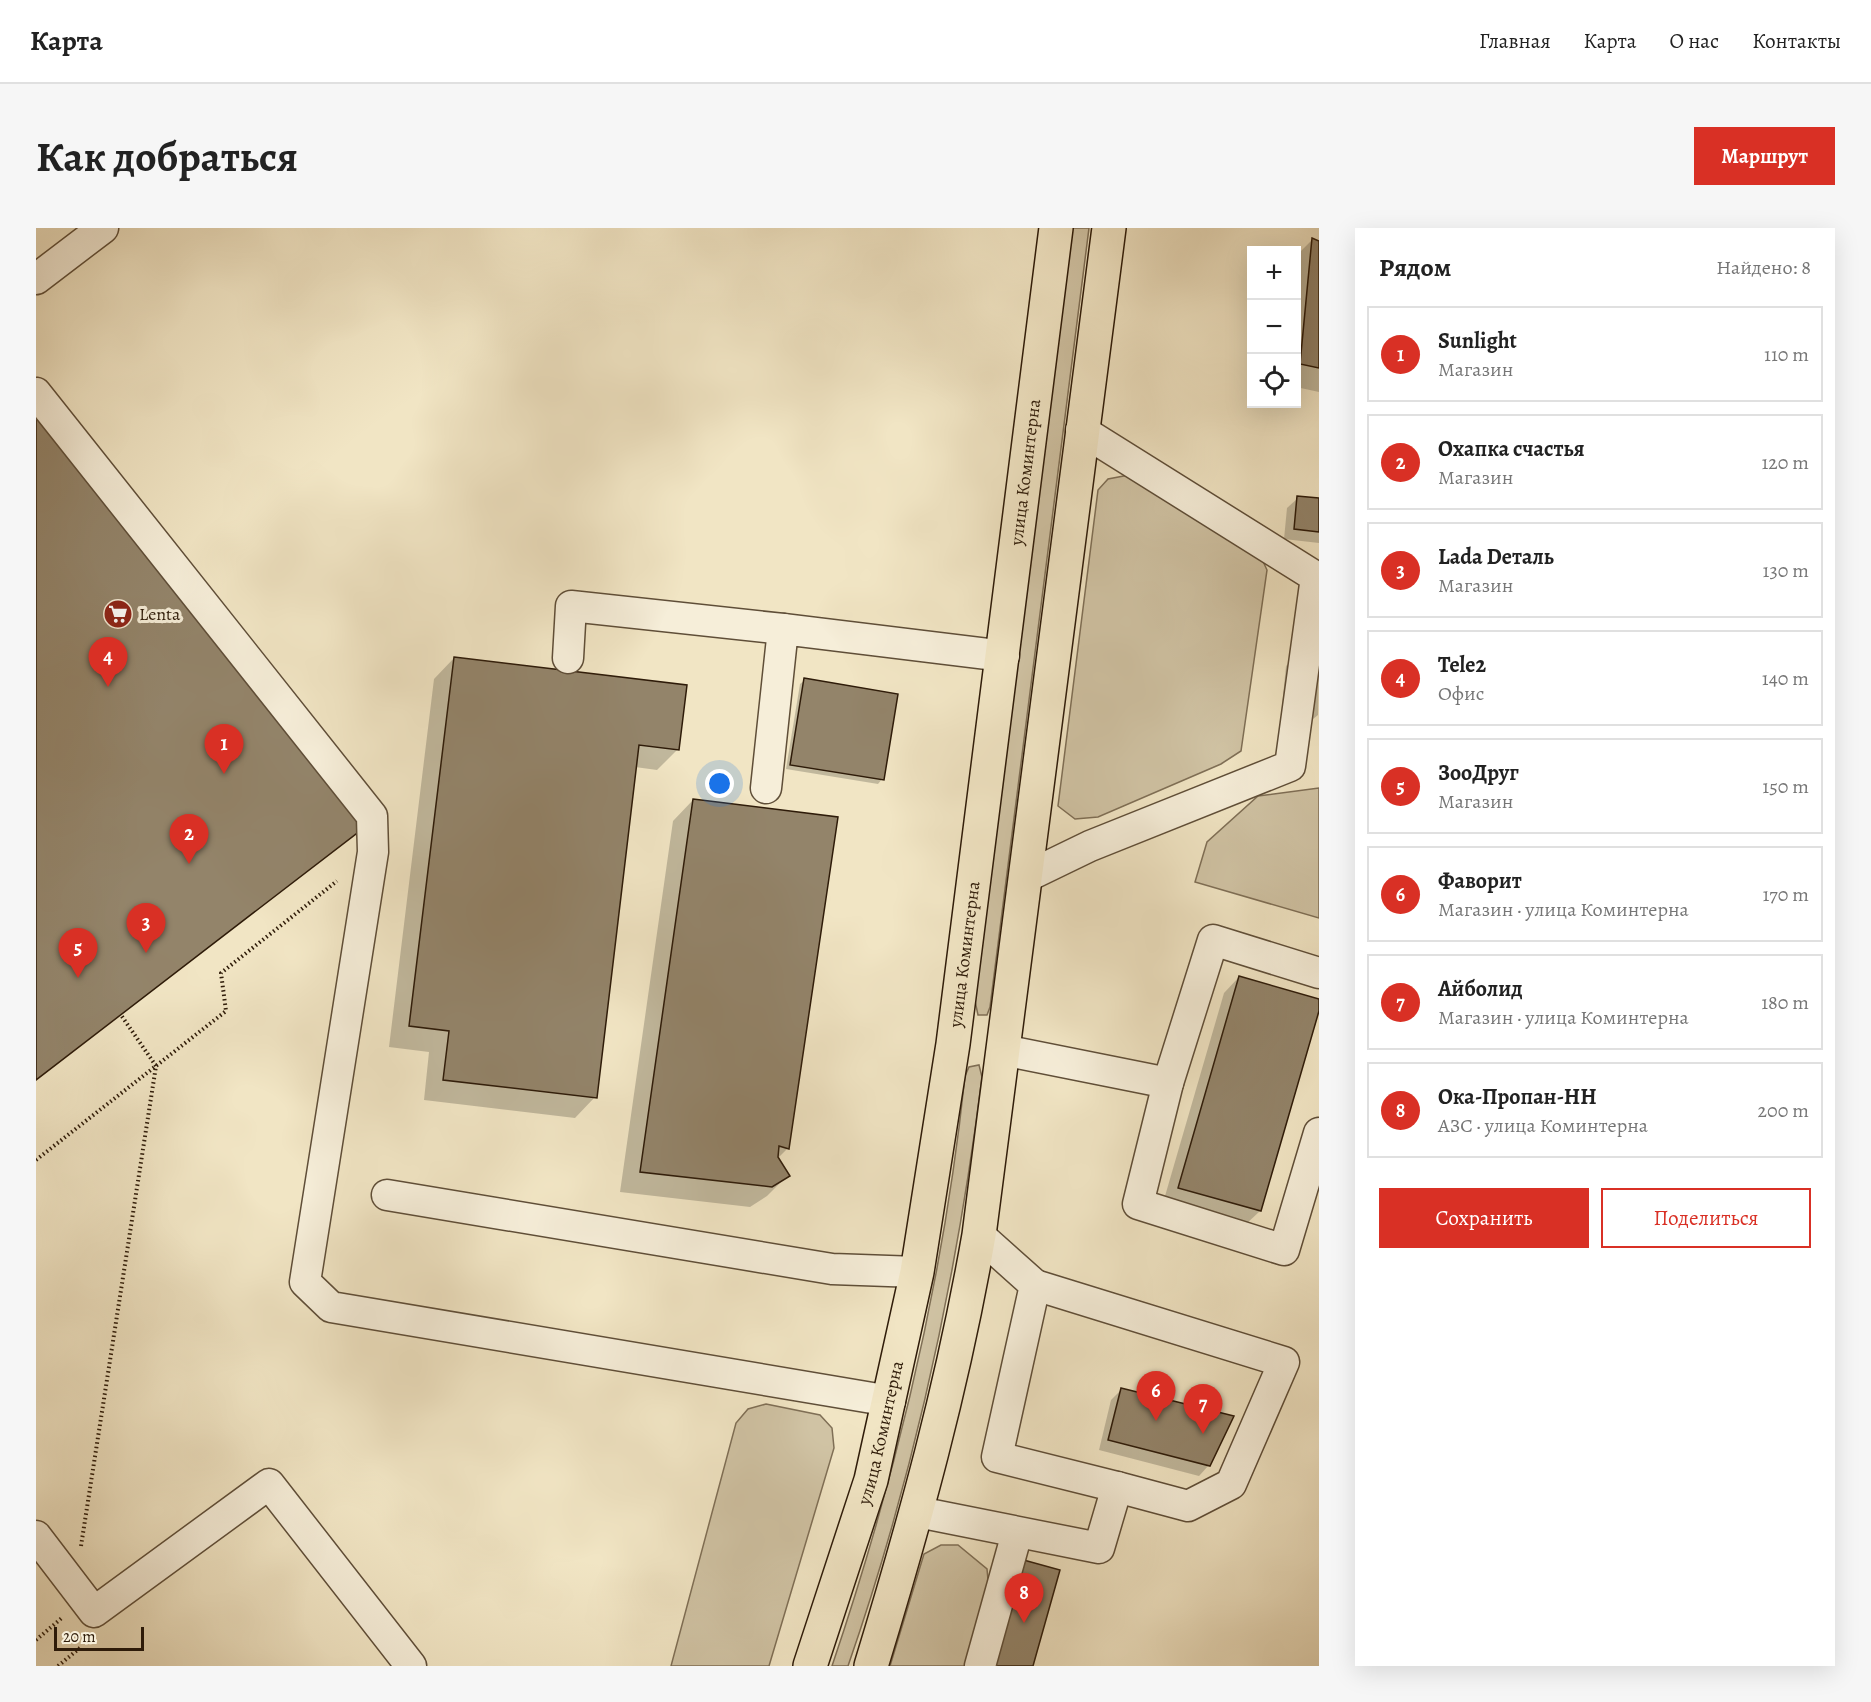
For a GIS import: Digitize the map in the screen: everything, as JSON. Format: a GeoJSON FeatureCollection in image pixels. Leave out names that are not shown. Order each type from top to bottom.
{"type":"FeatureCollection","features":[{"type":"Feature","properties":{"kind":"main road","name":"улица Коминтерна"},"geometry":{"type":"LineString","coordinates":[[810,1666],[851,1546],[890,1401],[916,1272],[952,1044],[1004,656],[1056,228]]}},
{"type":"Feature","properties":{"kind":"main road"},"geometry":{"type":"LineString","coordinates":[[871,1666],[918,1512],[961,1338],[979,1235],[1109,228]]}},
{"type":"Feature","properties":{"kind":"main road"},"geometry":{"type":"LineString","coordinates":[[952,1044],[1003,1050]]}},
{"type":"Feature","properties":{"kind":"lane"},"geometry":{"type":"LineString","coordinates":[[36,279],[103,228]]}},
{"type":"Feature","properties":{"kind":"lane"},"geometry":{"type":"LineString","coordinates":[[36,393],[372,816],[373,852],[305,1282],[331,1307],[890,1401]]}},
{"type":"Feature","properties":{"kind":"lane"},"geometry":{"type":"LineString","coordinates":[[1026,877],[1090,846],[1290,766],[1316,576],[1082,430]]}},
{"type":"Feature","properties":{"kind":"lane"},"geometry":{"type":"LineString","coordinates":[[568,658],[571,606],[1004,656]]}},
{"type":"Feature","properties":{"kind":"lane"},"geometry":{"type":"LineString","coordinates":[[766,788],[783,629]]}},
{"type":"Feature","properties":{"kind":"lane"},"geometry":{"type":"LineString","coordinates":[[1319,974],[1213,940],[1168,1083],[1138,1204],[1284,1250],[1319,1133]]}},
{"type":"Feature","properties":{"kind":"lane"},"geometry":{"type":"LineString","coordinates":[[1003,1050],[1168,1083]]}},
{"type":"Feature","properties":{"kind":"lane"},"geometry":{"type":"LineString","coordinates":[[387,1195],[832,1269],[916,1272]]}},
{"type":"Feature","properties":{"kind":"lane"},"geometry":{"type":"LineString","coordinates":[[979,1235],[1035,1285],[1284,1362],[1231,1484],[1188,1506],[997,1457],[1035,1285]]}},
{"type":"Feature","properties":{"kind":"lane"},"geometry":{"type":"LineString","coordinates":[[36,1536],[94,1612],[269,1484],[411,1666]]}},
{"type":"Feature","properties":{"kind":"lane"},"geometry":{"type":"LineString","coordinates":[[918,1512],[1099,1548],[1117,1487]]}},
{"type":"Feature","properties":{"kind":"lane"},"geometry":{"type":"LineString","coordinates":[[980,1666],[1017,1533]]}},
{"type":"Feature","properties":{"kind":"path"},"geometry":{"type":"LineString","coordinates":[[36,1160],[226,1011],[220,973],[373,852]]}},
{"type":"Feature","properties":{"kind":"path"},"geometry":{"type":"LineString","coordinates":[[60,1618],[75,1587],[156,1066],[121,1015]]}},
{"type":"Feature","properties":{"kind":"path"},"geometry":{"type":"LineString","coordinates":[[58,1666],[81,1647]]}},
{"type":"Feature","properties":{"kind":"shaded area"},"geometry":{"type":"Polygon","coordinates":[[[1072,228],[1089,228],[990,1007],[987,1015],[978,1015],[975,1001],[1072,228]]]}},
{"type":"Feature","properties":{"kind":"shaded area"},"geometry":{"type":"Polygon","coordinates":[[[1134,474],[1256,546],[1267,570],[1241,751],[1221,764],[1098,817],[1075,819],[1058,806],[1098,490],[1108,479],[1134,474]]]}},
{"type":"Feature","properties":{"kind":"shaded area"},"geometry":{"type":"Polygon","coordinates":[[[1319,788],[1319,918],[1195,882],[1207,842],[1258,796],[1319,788]]]}},
{"type":"Feature","properties":{"kind":"shaded area"},"geometry":{"type":"Polygon","coordinates":[[[979,1065],[982,1077],[960,1226],[913,1449],[872,1594],[848,1666],[832,1666],[856,1594],[897,1448],[931,1300],[945,1226],[965,1076],[969,1067],[979,1065]]]}},
{"type":"Feature","properties":{"kind":"shaded area"},"geometry":{"type":"Polygon","coordinates":[[[766,1404],[820,1415],[832,1428],[834,1448],[769,1666],[671,1666],[736,1423],[748,1409],[766,1404]]]}},
{"type":"Feature","properties":{"kind":"shaded area"},"geometry":{"type":"Polygon","coordinates":[[[941,1545],[958,1545],[987,1569],[989,1591],[969,1666],[890,1666],[924,1554],[941,1545]]]}},
{"type":"Feature","properties":{"kind":"building"},"geometry":{"type":"Polygon","coordinates":[[[1312,238],[1319,241],[1319,368],[1301,364],[1312,238]]]}},
{"type":"Feature","properties":{"kind":"building","name":"Lenta"},"geometry":{"type":"Polygon","coordinates":[[[36,400],[365,827],[36,1080],[36,400]]]}},
{"type":"Feature","properties":{"kind":"building"},"geometry":{"type":"Polygon","coordinates":[[[1297,496],[1319,498],[1319,532],[1294,529],[1297,496]]]}},
{"type":"Feature","properties":{"kind":"building"},"geometry":{"type":"Polygon","coordinates":[[[454,657],[687,685],[679,750],[639,745],[597,1098],[443,1080],[449,1031],[409,1026],[454,657]]]}},
{"type":"Feature","properties":{"kind":"building"},"geometry":{"type":"Polygon","coordinates":[[[804,678],[898,694],[884,780],[790,765],[804,678]]]}},
{"type":"Feature","properties":{"kind":"building"},"geometry":{"type":"Polygon","coordinates":[[[693,799],[838,817],[789,1149],[779,1146],[778,1157],[790,1176],[772,1187],[640,1172],[693,799]]]}},
{"type":"Feature","properties":{"kind":"building"},"geometry":{"type":"Polygon","coordinates":[[[1239,976],[1319,999],[1319,1011],[1261,1211],[1178,1188],[1239,976]]]}},
{"type":"Feature","properties":{"kind":"building"},"geometry":{"type":"Polygon","coordinates":[[[1121,1388],[1234,1416],[1210,1466],[1108,1440],[1121,1388]]]}},
{"type":"Feature","properties":{"kind":"building"},"geometry":{"type":"Polygon","coordinates":[[[1020,1559],[1060,1570],[1033,1666],[989,1666],[1020,1559]]]}},
{"type":"Feature","properties":{"kind":"place","name":"Lenta"},"geometry":{"type":"Point","coordinates":[118,614]}},
{"type":"Feature","properties":{"kind":"place","name":"Tele2"},"geometry":{"type":"Point","coordinates":[108,687]}},
{"type":"Feature","properties":{"kind":"place","name":"Sunlight"},"geometry":{"type":"Point","coordinates":[224,774]}},
{"type":"Feature","properties":{"kind":"place","name":"Охапка счастья"},"geometry":{"type":"Point","coordinates":[189,864]}},
{"type":"Feature","properties":{"kind":"place","name":"Lada Dеталь"},"geometry":{"type":"Point","coordinates":[146,953]}},
{"type":"Feature","properties":{"kind":"place","name":"ЗооДруг"},"geometry":{"type":"Point","coordinates":[78,978]}},
{"type":"Feature","properties":{"kind":"place","name":"Фаворит"},"geometry":{"type":"Point","coordinates":[1156,1421]}},
{"type":"Feature","properties":{"kind":"place","name":"Айболид"},"geometry":{"type":"Point","coordinates":[1203,1434]}},
{"type":"Feature","properties":{"kind":"place","name":"Ока-Пропан-НН"},"geometry":{"type":"Point","coordinates":[1024,1623]}}]}
